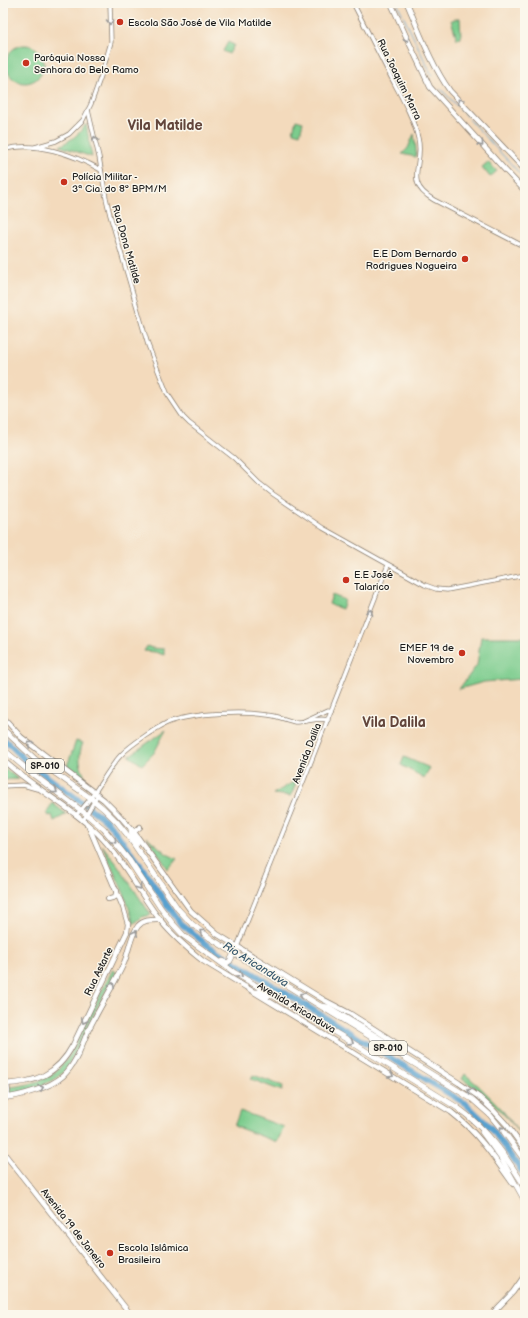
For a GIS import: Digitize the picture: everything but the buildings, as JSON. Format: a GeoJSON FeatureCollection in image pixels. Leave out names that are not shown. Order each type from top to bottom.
{"type":"FeatureCollection","features":[{"type":"Feature","properties":{"kind":"highway","name":"SP-010"},"geometry":{"type":"LineString","coordinates":[[3,728],[35,759],[117,822],[141,854],[178,909],[192,924],[234,955],[472,1099],[490,1115],[525,1161]]}},
{"type":"Feature","properties":{"kind":"highway","name":"SP-010"},"geometry":{"type":"LineString","coordinates":[[3,749],[47,786],[85,811],[104,829],[129,860],[173,924],[184,936],[235,973],[449,1101],[470,1117]]}},
{"type":"Feature","properties":{"kind":"highway"},"geometry":{"type":"LineString","coordinates":[[132,831],[132,835],[157,872],[157,877]]}},
{"type":"Feature","properties":{"kind":"highway"},"geometry":{"type":"LineString","coordinates":[[198,947],[202,947],[228,963],[234,955],[237,947]]}},
{"type":"Feature","properties":{"kind":"highway"},"geometry":{"type":"LineString","coordinates":[[255,992],[264,994],[312,1022],[318,1022]]}},
{"type":"Feature","properties":{"kind":"highway"},"geometry":{"type":"LineString","coordinates":[[319,1006],[328,1007],[397,1049],[406,1050]]}},
{"type":"Feature","properties":{"kind":"highway"},"geometry":{"type":"LineString","coordinates":[[470,1117],[493,1140],[525,1187]]}},
{"type":"Feature","properties":{"kind":"highway","name":"Avenida Aricanduva"},"geometry":{"type":"LineString","coordinates":[[470,1117],[500,1158],[525,1201]]}},
{"type":"Feature","properties":{"kind":"main road"},"geometry":{"type":"LineString","coordinates":[[391,3],[430,87],[525,191]]}},
{"type":"Feature","properties":{"kind":"main road"},"geometry":{"type":"LineString","coordinates":[[407,3],[433,64],[446,85],[525,170]]}},
{"type":"Feature","properties":{"kind":"main road","name":"Avenida Aricanduva"},"geometry":{"type":"LineString","coordinates":[[3,718],[21,737],[97,792],[132,831],[183,901],[217,934],[324,1000],[349,1013],[479,1097],[506,1124],[525,1150]]}},
{"type":"Feature","properties":{"kind":"main road","name":"Avenida Aricanduva"},"geometry":{"type":"LineString","coordinates":[[3,760],[40,790],[83,820],[114,850],[161,920],[188,950],[203,961],[440,1105],[464,1122],[482,1141],[519,1192]]}},
{"type":"Feature","properties":{"kind":"main road","name":"Rua Astarte"},"geometry":{"type":"LineString","coordinates":[[5,1084],[29,1082],[42,1077],[59,1066],[70,1051],[127,932],[128,919],[88,825]]}},
{"type":"Feature","properties":{"kind":"main road"},"geometry":{"type":"LineString","coordinates":[[132,831],[140,827]]}},
{"type":"Feature","properties":{"kind":"main road"},"geometry":{"type":"LineString","coordinates":[[108,899],[115,896],[117,891]]}},
{"type":"Feature","properties":{"kind":"main road","name":"Rua Astarte"},"geometry":{"type":"LineString","coordinates":[[5,1098],[51,1084],[60,1079],[67,1072],[77,1056],[122,966],[138,926],[148,920],[161,920]]}},
{"type":"Feature","properties":{"kind":"main road"},"geometry":{"type":"LineString","coordinates":[[5,1084],[8,1092],[5,1098]]}},
{"type":"Feature","properties":{"kind":"main road","name":"Avenida 19 de Janeiro"},"geometry":{"type":"LineString","coordinates":[[3,1152],[131,1315]]}},
{"type":"Feature","properties":{"kind":"main road"},"geometry":{"type":"LineString","coordinates":[[491,1315],[513,1292],[525,1275]]}},
{"type":"Feature","properties":{"kind":"street"},"geometry":{"type":"LineString","coordinates":[[35,147],[56,142],[71,133],[83,120],[102,73],[111,42],[110,3]]}},
{"type":"Feature","properties":{"kind":"street","name":"Rua Joaquim Marra"},"geometry":{"type":"LineString","coordinates":[[353,3],[403,100],[415,128],[420,149],[416,178],[422,192],[434,200],[525,247]]}},
{"type":"Feature","properties":{"kind":"street","name":"Rua Dona Matilde"},"geometry":{"type":"LineString","coordinates":[[88,110],[110,215],[142,328],[167,394],[189,423],[234,458],[259,483],[324,528],[425,586],[447,590],[525,575]]}},
{"type":"Feature","properties":{"kind":"street"},"geometry":{"type":"LineString","coordinates":[[83,120],[90,120]]}},
{"type":"Feature","properties":{"kind":"street"},"geometry":{"type":"LineString","coordinates":[[56,142],[56,151]]}},
{"type":"Feature","properties":{"kind":"street"},"geometry":{"type":"LineString","coordinates":[[3,150],[20,146],[56,151],[68,154],[101,170]]}},
{"type":"Feature","properties":{"kind":"street"},"geometry":{"type":"LineString","coordinates":[[89,163],[94,162],[99,157]]}},
{"type":"Feature","properties":{"kind":"street","name":"Avenida Dalila"},"geometry":{"type":"LineString","coordinates":[[237,947],[388,565]]}},
{"type":"Feature","properties":{"kind":"street"},"geometry":{"type":"LineString","coordinates":[[304,721],[328,710],[331,711]]}},
{"type":"Feature","properties":{"kind":"street"},"geometry":{"type":"LineString","coordinates":[[76,816],[85,811],[92,802],[110,770],[121,755],[141,740],[172,721],[231,713],[267,714],[294,721],[307,722],[322,718],[328,720]]}},
{"type":"Feature","properties":{"kind":"street"},"geometry":{"type":"LineString","coordinates":[[3,786],[23,785],[40,790]]}},
{"type":"Feature","properties":{"kind":"street"},"geometry":{"type":"LineString","coordinates":[[83,820],[85,811]]}},
{"type":"Feature","properties":{"kind":"green space"},"geometry":{"type":"Polygon","coordinates":[[[460,18],[461,38],[457,39],[451,20],[460,18]]]}},
{"type":"Feature","properties":{"kind":"green space"},"geometry":{"type":"Polygon","coordinates":[[[228,42],[234,45],[229,54],[223,51],[228,42]]]}},
{"type":"Feature","properties":{"kind":"green space"},"geometry":{"type":"Polygon","coordinates":[[[21,45],[29,45],[39,50],[43,57],[43,71],[39,78],[29,83],[21,83],[11,78],[9,75],[6,68],[6,60],[11,50],[14,48],[21,45]]]}},
{"type":"Feature","properties":{"kind":"green space"},"geometry":{"type":"Polygon","coordinates":[[[296,120],[303,122],[300,134],[293,132],[296,120]]]}},
{"type":"Feature","properties":{"kind":"green space"},"geometry":{"type":"Polygon","coordinates":[[[86,124],[92,157],[60,146],[81,131],[86,124]]]}},
{"type":"Feature","properties":{"kind":"green space"},"geometry":{"type":"Polygon","coordinates":[[[414,134],[416,157],[402,154],[408,148],[414,134]]]}},
{"type":"Feature","properties":{"kind":"green space"},"geometry":{"type":"Polygon","coordinates":[[[488,162],[497,171],[490,177],[482,167],[488,162]]]}},
{"type":"Feature","properties":{"kind":"green space"},"geometry":{"type":"Polygon","coordinates":[[[332,595],[345,600],[342,609],[329,604],[332,595]]]}},
{"type":"Feature","properties":{"kind":"green space"},"geometry":{"type":"Polygon","coordinates":[[[481,637],[523,638],[522,679],[484,682],[459,689],[477,665],[481,637]]]}},
{"type":"Feature","properties":{"kind":"green space"},"geometry":{"type":"Polygon","coordinates":[[[147,646],[164,649],[164,655],[144,651],[147,646]]]}},
{"type":"Feature","properties":{"kind":"green space"},"geometry":{"type":"Polygon","coordinates":[[[166,730],[154,753],[142,765],[129,756],[166,730]]]}},
{"type":"Feature","properties":{"kind":"green space"},"geometry":{"type":"Polygon","coordinates":[[[76,741],[83,743],[80,753],[80,762],[86,779],[67,766],[76,741]]]}},
{"type":"Feature","properties":{"kind":"green space"},"geometry":{"type":"Polygon","coordinates":[[[404,757],[430,768],[424,778],[401,765],[404,757]]]}},
{"type":"Feature","properties":{"kind":"green space"},"geometry":{"type":"Polygon","coordinates":[[[3,767],[18,779],[3,780],[3,767]]]}},
{"type":"Feature","properties":{"kind":"green space"},"geometry":{"type":"Polygon","coordinates":[[[297,780],[291,796],[273,794],[297,780]]]}},
{"type":"Feature","properties":{"kind":"green space"},"geometry":{"type":"Polygon","coordinates":[[[52,803],[65,813],[65,815],[54,821],[52,815],[49,816],[47,813],[52,803]]]}},
{"type":"Feature","properties":{"kind":"green space"},"geometry":{"type":"Polygon","coordinates":[[[147,837],[167,854],[177,859],[168,869],[147,837]]]}},
{"type":"Feature","properties":{"kind":"green space"},"geometry":{"type":"Polygon","coordinates":[[[102,845],[117,864],[151,915],[142,917],[134,924],[125,896],[102,845]]]}},
{"type":"Feature","properties":{"kind":"green space"},"geometry":{"type":"Polygon","coordinates":[[[113,969],[116,972],[115,975],[68,1067],[48,1083],[29,1090],[3,1096],[3,1088],[41,1080],[53,1074],[63,1065],[74,1048],[113,969]]]}},
{"type":"Feature","properties":{"kind":"green space"},"geometry":{"type":"Polygon","coordinates":[[[465,1074],[499,1106],[519,1132],[493,1103],[462,1079],[465,1074]]]}},
{"type":"Feature","properties":{"kind":"green space"},"geometry":{"type":"Polygon","coordinates":[[[253,1075],[283,1086],[282,1091],[251,1079],[253,1075]]]}},
{"type":"Feature","properties":{"kind":"green space"},"geometry":{"type":"Polygon","coordinates":[[[240,1111],[284,1127],[277,1142],[234,1126],[240,1111]]]}},
{"type":"Feature","properties":{"kind":"waterway"},"geometry":{"type":"LineString","coordinates":[[397,3],[432,76]]}},
{"type":"Feature","properties":{"kind":"waterway"},"geometry":{"type":"LineString","coordinates":[[440,88],[525,179]]}},
{"type":"Feature","properties":{"kind":"waterway","name":"Rio Aricanduva"},"geometry":{"type":"LineString","coordinates":[[3,738],[27,762],[107,821],[137,860],[180,923],[207,945],[466,1104],[492,1129],[525,1176]]}},
{"type":"Feature","properties":{"kind":"place","name":"Escola São José de Vila Matilde"},"geometry":{"type":"Point","coordinates":[120,22]}},
{"type":"Feature","properties":{"kind":"place","name":"Paróquia Nossa Senhora do Belo Ramo"},"geometry":{"type":"Point","coordinates":[26,63]}},
{"type":"Feature","properties":{"kind":"place","name":"Polícia Militar - 3ª Cia. do 8º BPM/M"},"geometry":{"type":"Point","coordinates":[64,182]}},
{"type":"Feature","properties":{"kind":"place","name":"E.E Dom Bernardo Rodrigues Nogueira"},"geometry":{"type":"Point","coordinates":[465,259]}},
{"type":"Feature","properties":{"kind":"place","name":"E.E José Talarico"},"geometry":{"type":"Point","coordinates":[346,580]}},
{"type":"Feature","properties":{"kind":"place","name":"EMEF 19 de Novembro"},"geometry":{"type":"Point","coordinates":[462,653]}},
{"type":"Feature","properties":{"kind":"place","name":"Escola Islâmica Brasileira"},"geometry":{"type":"Point","coordinates":[110,1253]}},
{"type":"Feature","properties":{"kind":"district","name":"Vila Matilde"},"geometry":{"type":"Point","coordinates":[165,125]}},
{"type":"Feature","properties":{"kind":"district","name":"Vila Dalila"},"geometry":{"type":"Point","coordinates":[394,722]}}]}
